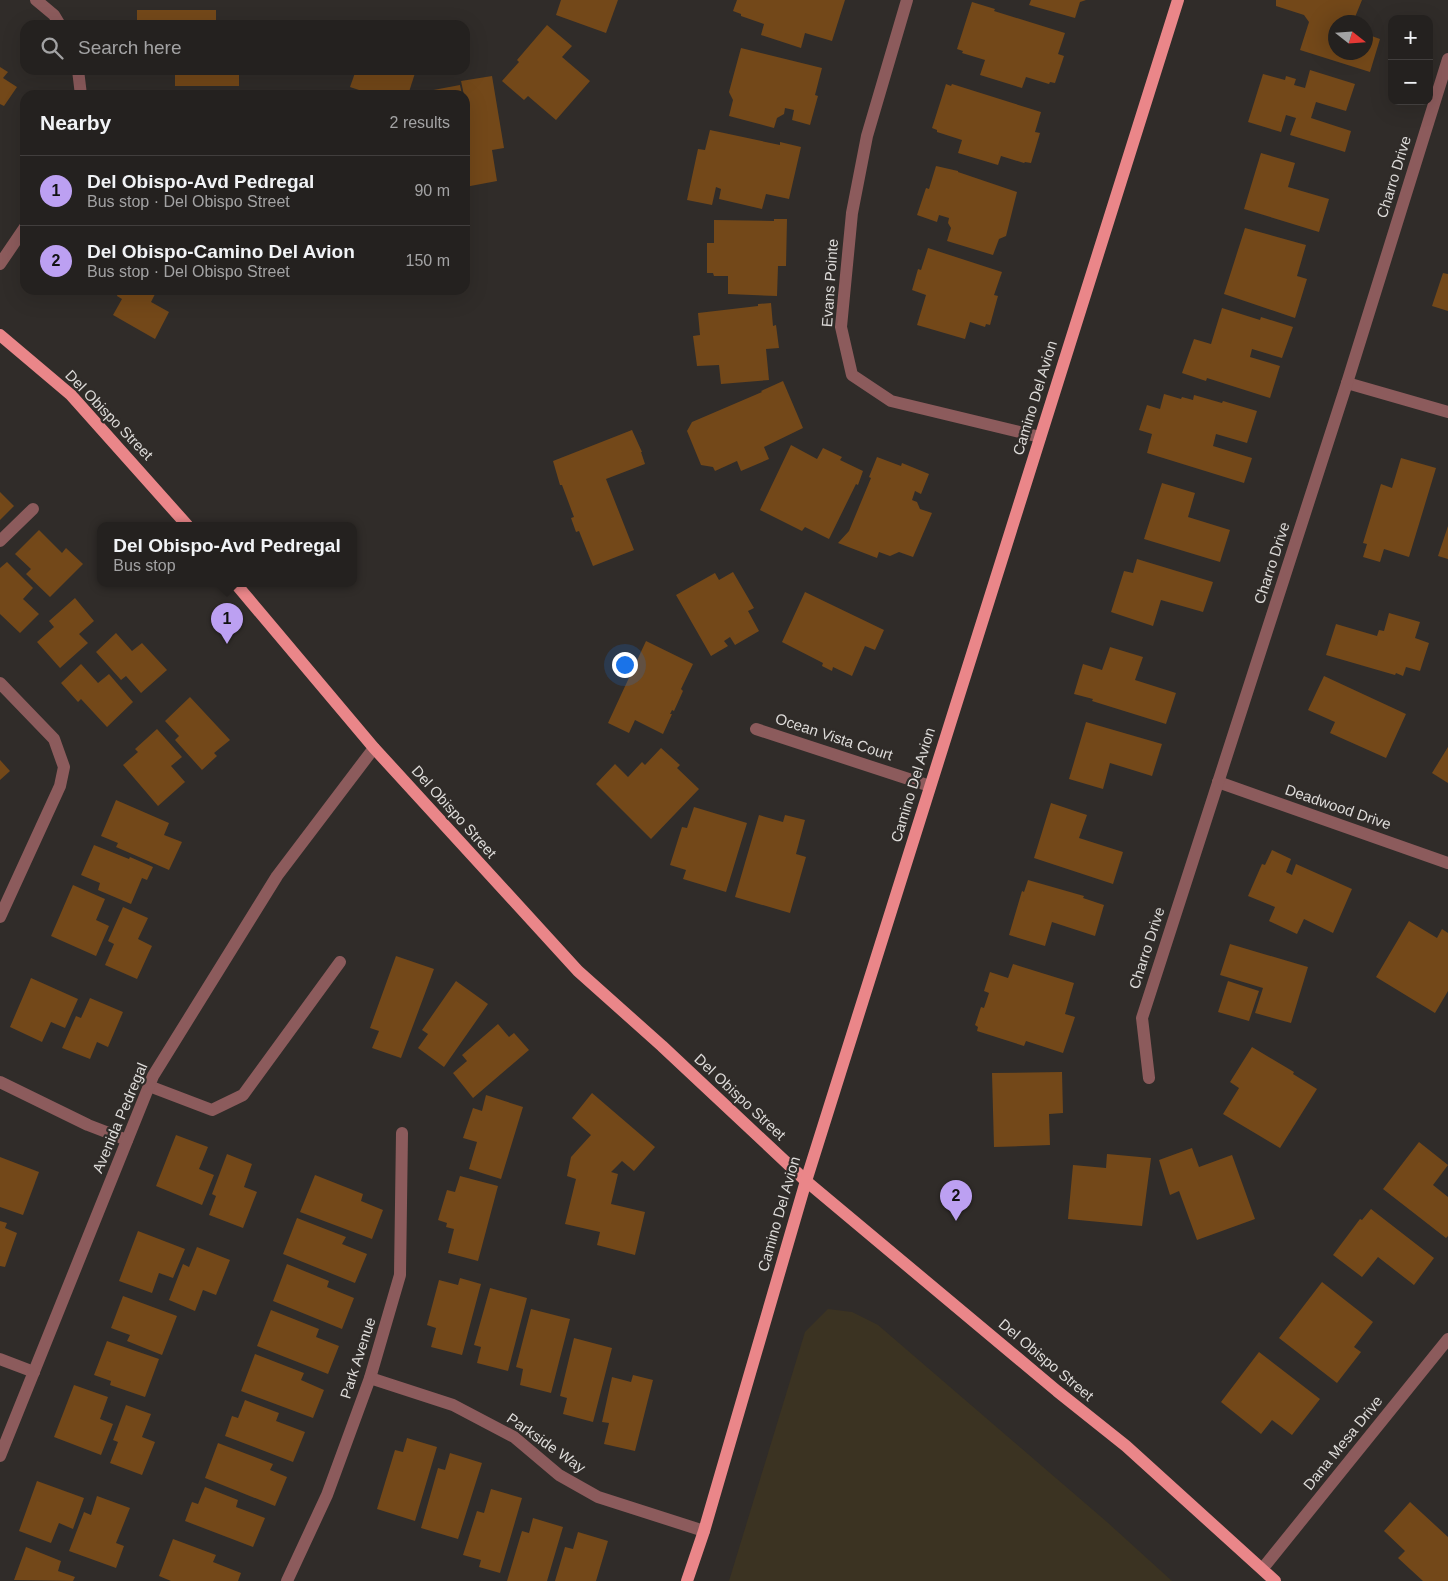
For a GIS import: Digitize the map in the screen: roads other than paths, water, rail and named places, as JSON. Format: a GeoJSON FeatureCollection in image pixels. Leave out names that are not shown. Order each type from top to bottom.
{"type":"FeatureCollection","features":[{"type":"Feature","properties":{"kind":"main road","name":"Camino Del Avion"},"geometry":{"type":"LineString","coordinates":[[687,1581],[704,1531],[806,1181],[1178,0]]}},
{"type":"Feature","properties":{"kind":"main road","name":"Del Obispo Street"},"geometry":{"type":"LineString","coordinates":[[0,335],[71,395],[184,522]]}},
{"type":"Feature","properties":{"kind":"main road","name":"Del Obispo Street"},"geometry":{"type":"LineString","coordinates":[[238,587],[374,748],[578,971],[662,1046],[806,1181],[1057,1391],[1126,1446],[1263,1568],[1275,1581]]}},
{"type":"Feature","properties":{"kind":"street"},"geometry":{"type":"LineString","coordinates":[[36,0],[54,15],[57,20]]}},
{"type":"Feature","properties":{"kind":"street","name":"Evans Pointe"},"geometry":{"type":"LineString","coordinates":[[908,0],[867,136],[852,213],[841,327],[852,375],[891,401],[1040,436]]}},
{"type":"Feature","properties":{"kind":"street","name":"Charro Drive"},"geometry":{"type":"LineString","coordinates":[[1149,1078],[1142,1018],[1347,383],[1448,59]]}},
{"type":"Feature","properties":{"kind":"street"},"geometry":{"type":"LineString","coordinates":[[79,75],[80,90]]}},
{"type":"Feature","properties":{"kind":"street"},"geometry":{"type":"LineString","coordinates":[[0,264],[20,234]]}},
{"type":"Feature","properties":{"kind":"street"},"geometry":{"type":"LineString","coordinates":[[1347,383],[1448,412]]}},
{"type":"Feature","properties":{"kind":"street"},"geometry":{"type":"LineString","coordinates":[[0,541],[33,509]]}},
{"type":"Feature","properties":{"kind":"street"},"geometry":{"type":"LineString","coordinates":[[0,683],[54,739],[64,767],[60,786],[0,917]]}},
{"type":"Feature","properties":{"kind":"street","name":"Ocean Vista Court"},"geometry":{"type":"LineString","coordinates":[[756,729],[930,786]]}},
{"type":"Feature","properties":{"kind":"street","name":"Avenida Pedregal"},"geometry":{"type":"LineString","coordinates":[[0,1456],[152,1076],[277,876],[374,748]]}},
{"type":"Feature","properties":{"kind":"street","name":"Deadwood Drive"},"geometry":{"type":"LineString","coordinates":[[1218,782],[1448,863]]}},
{"type":"Feature","properties":{"kind":"street"},"geometry":{"type":"LineString","coordinates":[[149,1086],[212,1110],[243,1095],[340,962]]}},
{"type":"Feature","properties":{"kind":"street"},"geometry":{"type":"LineString","coordinates":[[0,1082],[88,1125],[127,1140]]}},
{"type":"Feature","properties":{"kind":"street","name":"Park Avenue"},"geometry":{"type":"LineString","coordinates":[[287,1581],[328,1495],[370,1378],[400,1275],[402,1133]]}},
{"type":"Feature","properties":{"kind":"street","name":"Dana Mesa Drive"},"geometry":{"type":"LineString","coordinates":[[1263,1568],[1448,1338]]}},
{"type":"Feature","properties":{"kind":"street"},"geometry":{"type":"LineString","coordinates":[[0,1359],[34,1372]]}},
{"type":"Feature","properties":{"kind":"street","name":"Parkside Way"},"geometry":{"type":"LineString","coordinates":[[370,1378],[453,1405],[514,1437],[559,1475],[598,1497],[704,1531]]}},
{"type":"Feature","properties":{"kind":"place","name":"Del Obispo-Avd Pedregal"},"geometry":{"type":"Point","coordinates":[227,644]}},
{"type":"Feature","properties":{"kind":"place","name":"Del Obispo-Camino Del Avion"},"geometry":{"type":"Point","coordinates":[956,1221]}}]}
